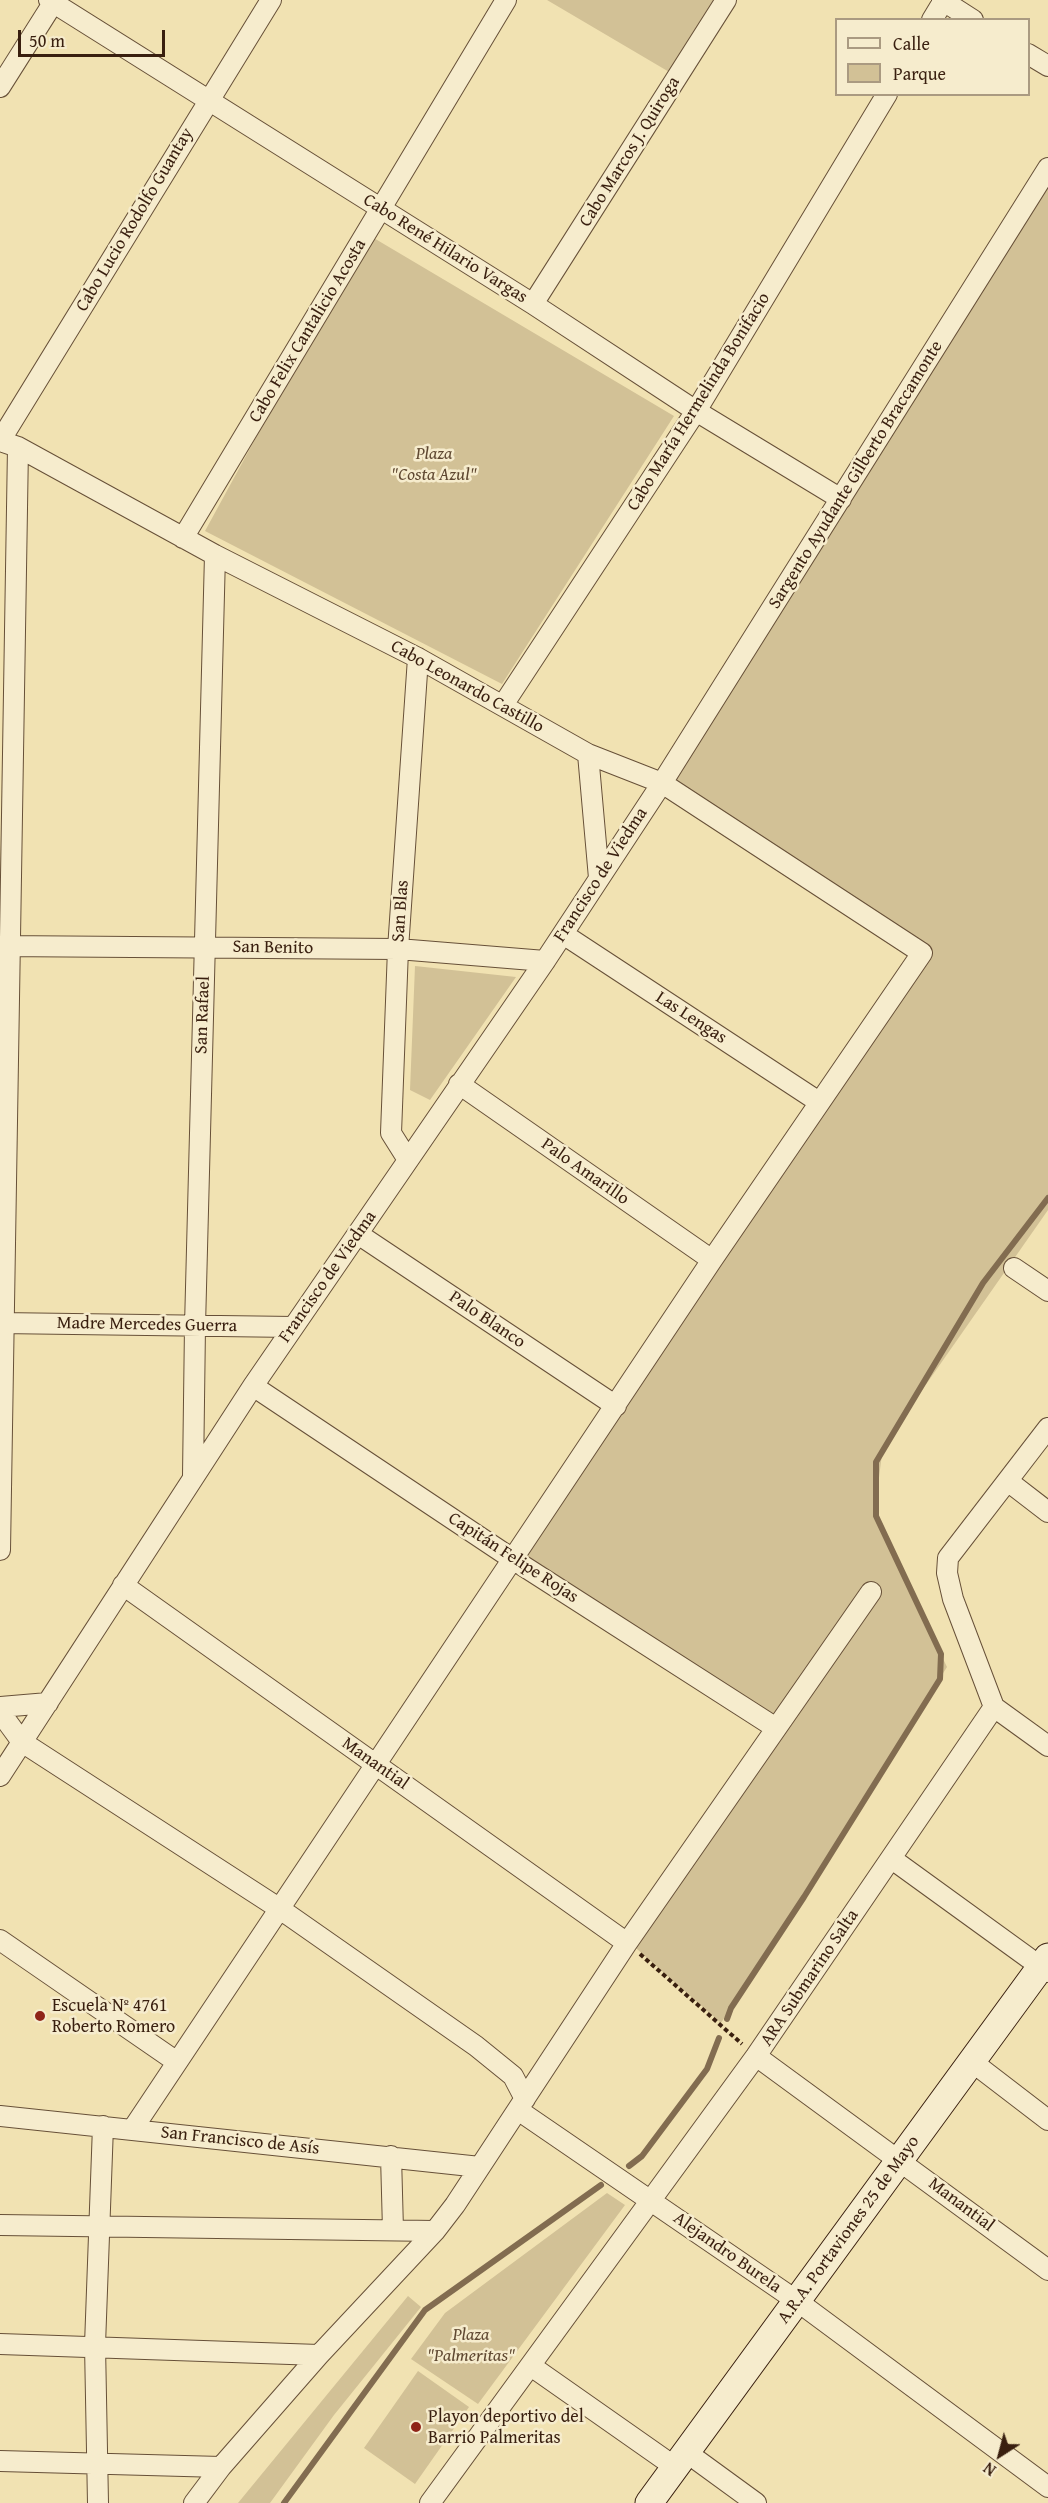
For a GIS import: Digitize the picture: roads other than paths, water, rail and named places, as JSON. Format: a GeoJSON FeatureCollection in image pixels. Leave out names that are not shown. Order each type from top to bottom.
{"type":"FeatureCollection","features":[{"type":"Feature","properties":{"kind":"street","name":"Cabo Lucio Rodolfo Guantay"},"geometry":{"type":"LineString","coordinates":[[6,443],[208,100],[271,0]]}},
{"type":"Feature","properties":{"kind":"street","name":"Cabo Felix Cantalicio Acosta"},"geometry":{"type":"LineString","coordinates":[[183,538],[506,0]]}},
{"type":"Feature","properties":{"kind":"street","name":"Cabo Marcos J. Quiroga"},"geometry":{"type":"LineString","coordinates":[[533,304],[726,0]]}},
{"type":"Feature","properties":{"kind":"street"},"geometry":{"type":"LineString","coordinates":[[933,18],[943,0],[970,18]]}},
{"type":"Feature","properties":{"kind":"street","name":"Cabo René Hilario Vargas"},"geometry":{"type":"LineString","coordinates":[[52,1],[533,304],[696,411],[841,499]]}},
{"type":"Feature","properties":{"kind":"street"},"geometry":{"type":"LineString","coordinates":[[0,87],[52,1]]}},
{"type":"Feature","properties":{"kind":"street"},"geometry":{"type":"LineString","coordinates":[[1030,55],[1048,66]]}},
{"type":"Feature","properties":{"kind":"street","name":"Cabo María Hermelinda Bonifacio"},"geometry":{"type":"LineString","coordinates":[[503,705],[696,411],[886,96]]}},
{"type":"Feature","properties":{"kind":"street","name":"Sargento Ayudante Gilberto Braccamonte"},"geometry":{"type":"LineString","coordinates":[[662,783],[1048,168]]}},
{"type":"Feature","properties":{"kind":"street"},"geometry":{"type":"LineString","coordinates":[[0,1550],[6,443]]}},
{"type":"Feature","properties":{"kind":"street","name":"Cabo Leonardo Castillo"},"geometry":{"type":"LineString","coordinates":[[6,443],[215,555],[418,658],[588,754],[662,783],[921,953],[819,1102]]}},
{"type":"Feature","properties":{"kind":"street","name":"San Rafael"},"geometry":{"type":"LineString","coordinates":[[193,1476],[215,555]]}},
{"type":"Feature","properties":{"kind":"street","name":"San Blas"},"geometry":{"type":"LineString","coordinates":[[408,1160],[391,1133],[399,949],[418,658]]}},
{"type":"Feature","properties":{"kind":"street"},"geometry":{"type":"LineString","coordinates":[[588,754],[599,878]]}},
{"type":"Feature","properties":{"kind":"street","name":"Francisco de Viedma"},"geometry":{"type":"LineString","coordinates":[[0,1776],[253,1386],[545,961],[662,783]]}},
{"type":"Feature","properties":{"kind":"street","name":"Las Lengas"},"geometry":{"type":"LineString","coordinates":[[563,934],[819,1102]]}},
{"type":"Feature","properties":{"kind":"street","name":"San Benito"},"geometry":{"type":"LineString","coordinates":[[5,946],[399,949],[545,961]]}},
{"type":"Feature","properties":{"kind":"street","name":"Palo Amarillo"},"geometry":{"type":"LineString","coordinates":[[459,1084],[711,1260]]}},
{"type":"Feature","properties":{"kind":"street"},"geometry":{"type":"LineString","coordinates":[[132,2130],[377,1766],[711,1260],[819,1102]]}},
{"type":"Feature","properties":{"kind":"street","name":"Palo Blanco"},"geometry":{"type":"LineString","coordinates":[[358,1234],[616,1406]]}},
{"type":"Feature","properties":{"kind":"street"},"geometry":{"type":"LineString","coordinates":[[1014,1268],[1048,1291]]}},
{"type":"Feature","properties":{"kind":"street","name":"Madre Mercedes Guerra"},"geometry":{"type":"LineString","coordinates":[[2,1324],[293,1327]]}},
{"type":"Feature","properties":{"kind":"street","name":"Capitán Felipe Rojas"},"geometry":{"type":"LineString","coordinates":[[253,1386],[514,1560],[776,1728]]}},
{"type":"Feature","properties":{"kind":"street"},"geometry":{"type":"LineString","coordinates":[[1048,1428],[1009,1482],[948,1558],[947,1573],[953,1599],[994,1707],[1048,1746]]}},
{"type":"Feature","properties":{"kind":"street"},"geometry":{"type":"LineString","coordinates":[[1009,1482],[1048,1512]]}},
{"type":"Feature","properties":{"kind":"street","name":"Manantial"},"geometry":{"type":"LineString","coordinates":[[123,1585],[627,1943]]}},
{"type":"Feature","properties":{"kind":"street"},"geometry":{"type":"LineString","coordinates":[[194,2503],[221,2467],[319,2355],[435,2231],[480,2167],[627,1943],[871,1592]]}},
{"type":"Feature","properties":{"kind":"street"},"geometry":{"type":"LineString","coordinates":[[0,1707],[48,1704]]}},
{"type":"Feature","properties":{"kind":"street","name":"ARA Submarino Salta"},"geometry":{"type":"LineString","coordinates":[[430,2503],[756,2056],[994,1707]]}},
{"type":"Feature","properties":{"kind":"street"},"geometry":{"type":"LineString","coordinates":[[0,1712],[22,1742],[280,1909],[476,2046],[513,2076],[521,2105]]}},
{"type":"Feature","properties":{"kind":"street"},"geometry":{"type":"LineString","coordinates":[[892,1859],[1046,1965]]}},
{"type":"Feature","properties":{"kind":"street"},"geometry":{"type":"LineString","coordinates":[[0,1940],[177,2062]]}},
{"type":"Feature","properties":{"kind":"street","name":"A.R.A. Portaviones 25 de Mayo"},"geometry":{"type":"LineString","coordinates":[[649,2503],[971,2061],[1046,1965]]}},
{"type":"Feature","properties":{"kind":"street","name":"Manantial"},"geometry":{"type":"LineString","coordinates":[[756,2056],[901,2160],[1048,2270]]}},
{"type":"Feature","properties":{"kind":"street"},"geometry":{"type":"LineString","coordinates":[[971,2061],[1048,2120]]}},
{"type":"Feature","properties":{"kind":"street","name":"Alejandro Burela"},"geometry":{"type":"LineString","coordinates":[[521,2105],[652,2201],[797,2301],[1048,2487]]}},
{"type":"Feature","properties":{"kind":"street","name":"San Francisco de Asís"},"geometry":{"type":"LineString","coordinates":[[0,2116],[480,2167]]}},
{"type":"Feature","properties":{"kind":"street"},"geometry":{"type":"LineString","coordinates":[[98,2503],[95,2345],[103,2126]]}},
{"type":"Feature","properties":{"kind":"street"},"geometry":{"type":"LineString","coordinates":[[391,2156],[393,2230]]}},
{"type":"Feature","properties":{"kind":"street"},"geometry":{"type":"LineString","coordinates":[[0,2225],[435,2231]]}},
{"type":"Feature","properties":{"kind":"street"},"geometry":{"type":"LineString","coordinates":[[0,2344],[95,2345],[319,2355]]}},
{"type":"Feature","properties":{"kind":"street"},"geometry":{"type":"LineString","coordinates":[[531,2366],[681,2460],[756,2503]]}},
{"type":"Feature","properties":{"kind":"street"},"geometry":{"type":"LineString","coordinates":[[0,2461],[221,2467]]}},
{"type":"Feature","properties":{"kind":"waterway"},"geometry":{"type":"LineString","coordinates":[[727,2019],[731,2008],[804,1897],[940,1679],[941,1654],[876,1516],[876,1462],[983,1283],[1048,1198]]}},
{"type":"Feature","properties":{"kind":"waterway"},"geometry":{"type":"LineString","coordinates":[[629,2166],[642,2156],[707,2069],[719,2038]]}},
{"type":"Feature","properties":{"kind":"waterway"},"geometry":{"type":"LineString","coordinates":[[284,2503],[425,2310],[601,2185]]}},
{"type":"Feature","properties":{"kind":"place","name":"Escuela Nº 4761 Roberto Romero"},"geometry":{"type":"Point","coordinates":[40,2016]}},
{"type":"Feature","properties":{"kind":"place","name":"Playon deportivo del Barrio Palmeritas"},"geometry":{"type":"Point","coordinates":[416,2427]}},
{"type":"Feature","properties":{"kind":"park label","name":"Plaza \"Costa Azul\""},"geometry":{"type":"Point","coordinates":[434,464]}},
{"type":"Feature","properties":{"kind":"park label","name":"Plaza \"Palmeritas\""},"geometry":{"type":"Point","coordinates":[471,2345]}}]}
